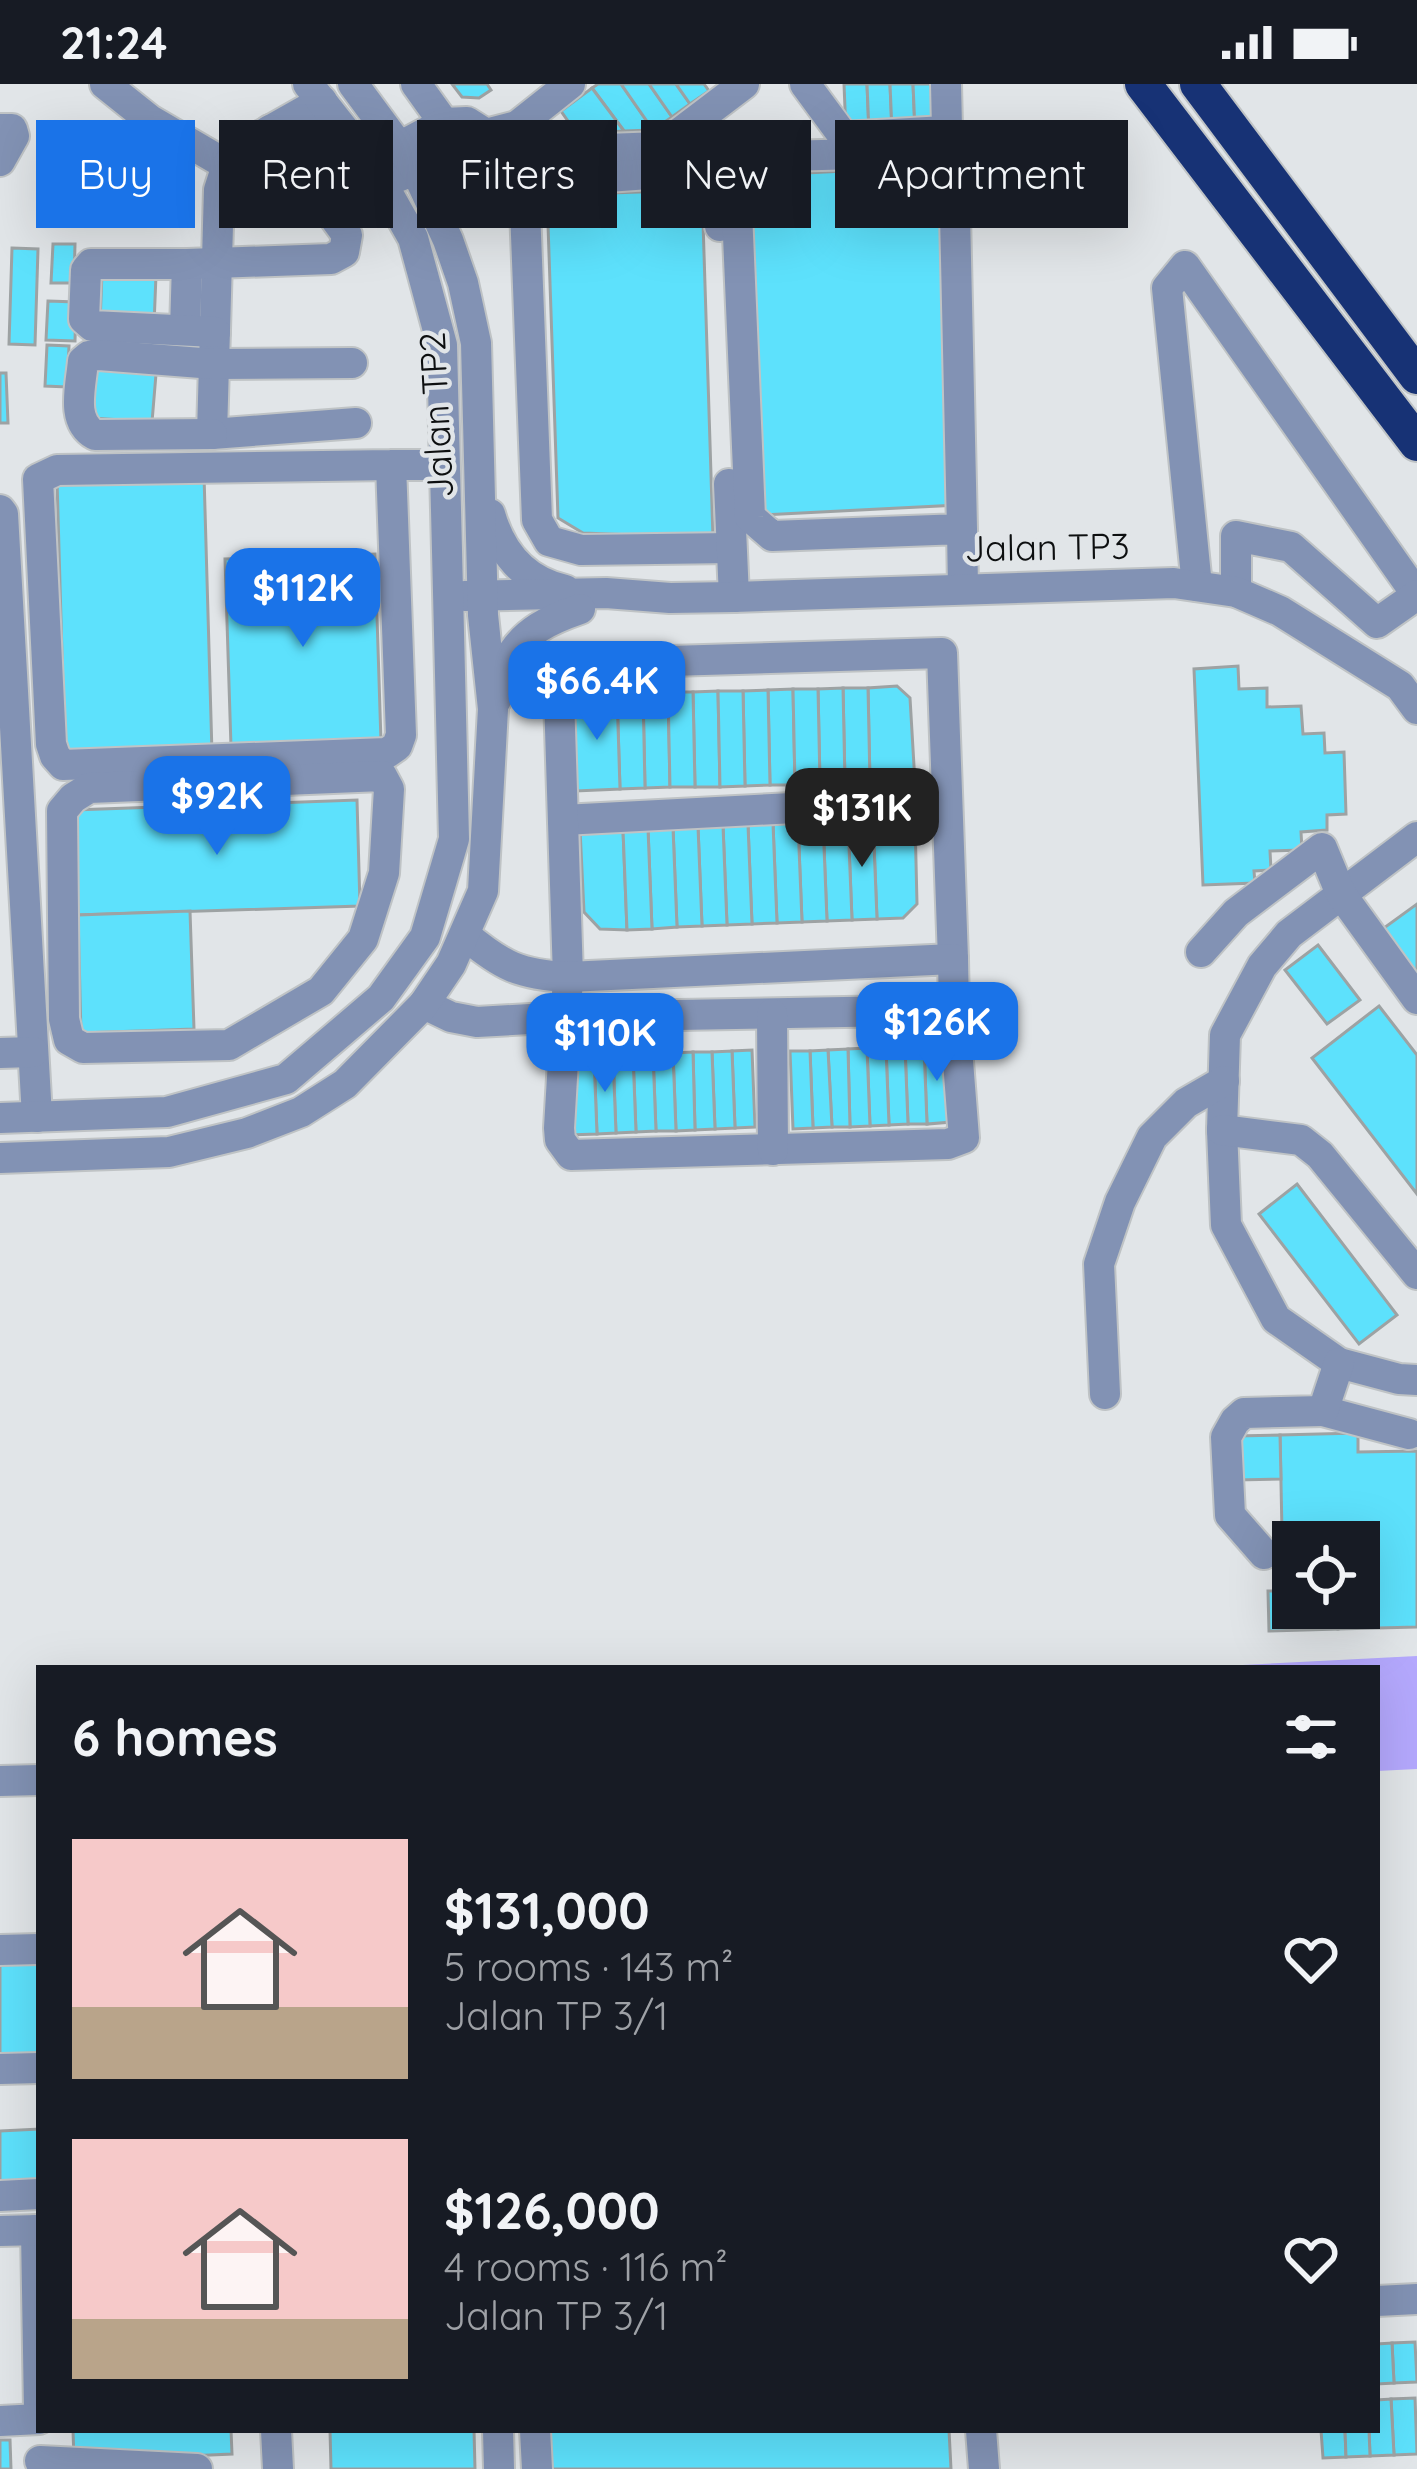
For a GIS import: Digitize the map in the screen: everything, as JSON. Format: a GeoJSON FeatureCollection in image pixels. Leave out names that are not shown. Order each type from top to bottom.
{"type":"FeatureCollection","features":[{"type":"Feature","properties":{"kind":"highway"},"geometry":{"type":"LineString","coordinates":[[1143,84],[1417,443]]}},
{"type":"Feature","properties":{"kind":"highway"},"geometry":{"type":"LineString","coordinates":[[1198,84],[1417,376]]}},
{"type":"Feature","properties":{"kind":"street"},"geometry":{"type":"LineString","coordinates":[[105,84],[149,120],[219,161]]}},
{"type":"Feature","properties":{"kind":"street","name":"Jalan TP2"},"geometry":{"type":"LineString","coordinates":[[0,1158],[169,1152],[247,1133],[301,1112],[345,1084],[424,1004],[451,964],[483,891],[493,709],[483,606],[476,343],[448,240],[408,157],[353,84]]}},
{"type":"Feature","properties":{"kind":"street"},"geometry":{"type":"LineString","coordinates":[[416,84],[450,120]]}},
{"type":"Feature","properties":{"kind":"street"},"geometry":{"type":"LineString","coordinates":[[525,120],[570,84]]}},
{"type":"Feature","properties":{"kind":"street"},"geometry":{"type":"LineString","coordinates":[[617,149],[661,147],[744,84]]}},
{"type":"Feature","properties":{"kind":"street"},"geometry":{"type":"LineString","coordinates":[[805,84],[844,136],[944,131],[946,84]]}},
{"type":"Feature","properties":{"kind":"street"},"geometry":{"type":"LineString","coordinates":[[282,120],[315,92]]}},
{"type":"Feature","properties":{"kind":"street","name":"Jalan TP2"},"geometry":{"type":"LineString","coordinates":[[315,92],[337,120]]}},
{"type":"Feature","properties":{"kind":"street"},"geometry":{"type":"LineString","coordinates":[[0,129],[12,129],[14,136],[0,161]]}},
{"type":"Feature","properties":{"kind":"street"},"geometry":{"type":"LineString","coordinates":[[393,166],[417,153]]}},
{"type":"Feature","properties":{"kind":"street"},"geometry":{"type":"LineString","coordinates":[[962,530],[772,536],[751,517],[734,165],[741,157],[950,155],[954,169],[962,530],[963,588]]}},
{"type":"Feature","properties":{"kind":"street"},"geometry":{"type":"LineString","coordinates":[[731,548],[581,550],[549,542],[537,520],[524,183],[690,172],[708,181],[719,196],[734,597]]}},
{"type":"Feature","properties":{"kind":"street"},"geometry":{"type":"LineString","coordinates":[[212,434],[214,364],[200,331],[202,264],[219,190]]}},
{"type":"Feature","properties":{"kind":"street","name":"Jalan TP2"},"geometry":{"type":"LineString","coordinates":[[0,1118],[167,1112],[286,1079],[381,998],[424,937],[454,839],[442,346],[413,238],[393,201]]}},
{"type":"Feature","properties":{"kind":"street"},"geometry":{"type":"LineString","coordinates":[[200,331],[92,326],[84,319],[86,270],[91,264],[331,259],[344,252],[346,236],[340,228]]}},
{"type":"Feature","properties":{"kind":"street"},"geometry":{"type":"LineString","coordinates":[[1192,533],[1236,536],[1291,548],[1377,623],[1417,595],[1185,266],[1167,287],[1197,586]]}},
{"type":"Feature","properties":{"kind":"street"},"geometry":{"type":"LineString","coordinates":[[352,363],[214,364],[88,356],[82,361],[79,419],[94,435],[212,434],[356,423]]}},
{"type":"Feature","properties":{"kind":"street"},"geometry":{"type":"LineString","coordinates":[[391,465],[401,736],[397,746],[387,753],[63,765],[51,744],[38,479],[57,470],[391,465],[444,465]]}},
{"type":"Feature","properties":{"kind":"street"},"geometry":{"type":"LineString","coordinates":[[480,479],[493,526],[514,563],[531,577],[582,601]]}},
{"type":"Feature","properties":{"kind":"street"},"geometry":{"type":"LineString","coordinates":[[0,510],[14,955],[33,1052],[37,1117]]}},
{"type":"Feature","properties":{"kind":"street"},"geometry":{"type":"LineString","coordinates":[[1236,536],[1236,592]]}},
{"type":"Feature","properties":{"kind":"street","name":"Jalan TP3"},"geometry":{"type":"LineString","coordinates":[[448,605],[1174,583],[1236,592],[1280,611],[1408,698],[1417,725]]}},
{"type":"Feature","properties":{"kind":"street"},"geometry":{"type":"LineString","coordinates":[[493,709],[508,661],[525,638],[582,601]]}},
{"type":"Feature","properties":{"kind":"street"},"geometry":{"type":"LineString","coordinates":[[942,652],[964,1138],[948,1144],[571,1155],[560,1140],[559,1128],[568,976],[563,820],[559,698],[576,675],[601,662],[942,652]]}},
{"type":"Feature","properties":{"kind":"street"},"geometry":{"type":"LineString","coordinates":[[382,776],[389,789],[384,873],[362,938],[321,991],[229,1045],[83,1048],[69,1040],[64,1019],[62,811],[89,788],[382,776]]}},
{"type":"Feature","properties":{"kind":"street"},"geometry":{"type":"LineString","coordinates":[[563,820],[947,800]]}},
{"type":"Feature","properties":{"kind":"street"},"geometry":{"type":"LineString","coordinates":[[1417,837],[1289,934],[1262,966],[1225,1035],[1222,1130],[1226,1225],[1276,1319],[1339,1363],[1417,1379]]}},
{"type":"Feature","properties":{"kind":"street"},"geometry":{"type":"LineString","coordinates":[[1201,952],[1236,913],[1322,848],[1341,894],[1417,999]]}},
{"type":"Feature","properties":{"kind":"street"},"geometry":{"type":"LineString","coordinates":[[465,935],[492,958],[534,975],[953,959]]}},
{"type":"Feature","properties":{"kind":"street"},"geometry":{"type":"LineString","coordinates":[[424,1004],[477,1022],[955,1010]]}},
{"type":"Feature","properties":{"kind":"street"},"geometry":{"type":"LineString","coordinates":[[772,1014],[773,1150]]}},
{"type":"Feature","properties":{"kind":"street"},"geometry":{"type":"LineString","coordinates":[[229,1045],[244,1091]]}},
{"type":"Feature","properties":{"kind":"street"},"geometry":{"type":"LineString","coordinates":[[0,1053],[33,1052]]}},
{"type":"Feature","properties":{"kind":"street"},"geometry":{"type":"LineString","coordinates":[[1105,1394],[1099,1264],[1120,1202],[1152,1137],[1186,1103],[1224,1081]]}},
{"type":"Feature","properties":{"kind":"street"},"geometry":{"type":"LineString","coordinates":[[1222,1130],[1301,1141],[1320,1155],[1417,1274]]}},
{"type":"Feature","properties":{"kind":"street"},"geometry":{"type":"LineString","coordinates":[[1323,1411],[1339,1363]]}},
{"type":"Feature","properties":{"kind":"street"},"geometry":{"type":"LineString","coordinates":[[1264,1553],[1230,1516],[1226,1437],[1244,1413],[1323,1411],[1409,1434]]}},
{"type":"Feature","properties":{"kind":"street"},"geometry":{"type":"LineString","coordinates":[[0,1781],[36,1780]]}},
{"type":"Feature","properties":{"kind":"street"},"geometry":{"type":"LineString","coordinates":[[0,1950],[36,1949]]}},
{"type":"Feature","properties":{"kind":"street"},"geometry":{"type":"LineString","coordinates":[[0,2069],[36,2068]]}},
{"type":"Feature","properties":{"kind":"street"},"geometry":{"type":"LineString","coordinates":[[0,2196],[36,2194]]}},
{"type":"Feature","properties":{"kind":"street"},"geometry":{"type":"LineString","coordinates":[[0,2231],[36,2230]]}},
{"type":"Feature","properties":{"kind":"street"},"geometry":{"type":"LineString","coordinates":[[1380,2300],[1417,2299]]}},
{"type":"Feature","properties":{"kind":"street"},"geometry":{"type":"LineString","coordinates":[[0,2421],[36,2415]]}},
{"type":"Feature","properties":{"kind":"street"},"geometry":{"type":"LineString","coordinates":[[252,2469],[278,2469],[276,2433]]}},
{"type":"Feature","properties":{"kind":"street"},"geometry":{"type":"LineString","coordinates":[[499,2433],[500,2469]]}},
{"type":"Feature","properties":{"kind":"street"},"geometry":{"type":"LineString","coordinates":[[535,2433],[537,2469]]}},
{"type":"Feature","properties":{"kind":"street"},"geometry":{"type":"LineString","coordinates":[[981,2433],[984,2469]]}},
{"type":"Feature","properties":{"kind":"street"},"geometry":{"type":"LineString","coordinates":[[40,2453],[197,2469]]}},
{"type":"Feature","properties":{"kind":"shaded area"},"geometry":{"type":"Polygon","coordinates":[[[1417,1656],[1417,1769],[1380,1771],[1380,1665],[1242,1665],[1417,1656]]]}},
{"type":"Feature","properties":{"kind":"building"},"geometry":{"type":"Polygon","coordinates":[[[452,84],[487,84],[491,90],[479,98],[462,97],[452,84]]]}},
{"type":"Feature","properties":{"kind":"building"},"geometry":{"type":"Polygon","coordinates":[[[621,84],[646,120],[641,120],[641,130],[624,131],[592,88],[621,84]]]}},
{"type":"Feature","properties":{"kind":"building"},"geometry":{"type":"Polygon","coordinates":[[[621,84],[649,84],[672,117],[646,120],[621,84]]]}},
{"type":"Feature","properties":{"kind":"building"},"geometry":{"type":"Polygon","coordinates":[[[649,84],[676,84],[690,104],[672,117],[649,84]]]}},
{"type":"Feature","properties":{"kind":"building"},"geometry":{"type":"Polygon","coordinates":[[[676,84],[704,84],[709,91],[690,104],[676,84]]]}},
{"type":"Feature","properties":{"kind":"building"},"geometry":{"type":"Polygon","coordinates":[[[844,84],[867,84],[868,120],[845,120],[844,84]]]}},
{"type":"Feature","properties":{"kind":"building"},"geometry":{"type":"Polygon","coordinates":[[[867,84],[890,84],[892,120],[868,120],[867,84]]]}},
{"type":"Feature","properties":{"kind":"building"},"geometry":{"type":"Polygon","coordinates":[[[890,84],[913,84],[915,120],[892,120],[890,84]]]}},
{"type":"Feature","properties":{"kind":"building"},"geometry":{"type":"Polygon","coordinates":[[[913,84],[935,84],[937,120],[915,120],[913,84]]]}},
{"type":"Feature","properties":{"kind":"building"},"geometry":{"type":"Polygon","coordinates":[[[592,88],[616,120],[567,120],[561,111],[592,88]]]}},
{"type":"Feature","properties":{"kind":"building"},"geometry":{"type":"Polygon","coordinates":[[[835,171],[835,228],[945,228],[958,505],[761,515],[747,228],[811,228],[811,173],[835,171]]]}},
{"type":"Feature","properties":{"kind":"building"},"geometry":{"type":"Polygon","coordinates":[[[641,192],[641,228],[703,228],[713,538],[583,533],[558,518],[548,228],[617,228],[617,193],[641,192]]]}},
{"type":"Feature","properties":{"kind":"building"},"geometry":{"type":"Polygon","coordinates":[[[53,244],[75,244],[74,283],[51,283],[53,244]]]}},
{"type":"Feature","properties":{"kind":"building"},"geometry":{"type":"Polygon","coordinates":[[[12,248],[38,249],[35,345],[9,344],[12,248]]]}},
{"type":"Feature","properties":{"kind":"building"},"geometry":{"type":"Polygon","coordinates":[[[102,273],[156,275],[154,325],[100,323],[102,273]]]}},
{"type":"Feature","properties":{"kind":"building"},"geometry":{"type":"Polygon","coordinates":[[[48,301],[76,302],[75,341],[46,340],[48,301]]]}},
{"type":"Feature","properties":{"kind":"building"},"geometry":{"type":"Polygon","coordinates":[[[47,345],[69,346],[67,387],[45,386],[47,345]]]}},
{"type":"Feature","properties":{"kind":"building"},"geometry":{"type":"Polygon","coordinates":[[[96,370],[156,374],[152,422],[92,418],[96,370]]]}},
{"type":"Feature","properties":{"kind":"building"},"geometry":{"type":"Polygon","coordinates":[[[0,373],[6,373],[8,423],[0,423],[0,373]]]}},
{"type":"Feature","properties":{"kind":"building"},"geometry":{"type":"Polygon","coordinates":[[[204,475],[212,753],[65,758],[57,480],[204,475]]]}},
{"type":"Feature","properties":{"kind":"building"},"geometry":{"type":"Polygon","coordinates":[[[375,554],[381,742],[231,747],[225,559],[375,554]]]}},
{"type":"Feature","properties":{"kind":"building"},"geometry":{"type":"Polygon","coordinates":[[[1238,666],[1239,689],[1267,688],[1267,707],[1301,706],[1303,734],[1324,733],[1325,753],[1344,752],[1346,814],[1327,815],[1327,830],[1301,832],[1302,850],[1270,851],[1271,870],[1254,871],[1255,883],[1203,885],[1194,669],[1238,666]]]}},
{"type":"Feature","properties":{"kind":"building"},"geometry":{"type":"Polygon","coordinates":[[[897,686],[910,698],[915,783],[870,783],[868,688],[897,686]]]}},
{"type":"Feature","properties":{"kind":"building"},"geometry":{"type":"Polygon","coordinates":[[[843,688],[868,688],[870,783],[845,783],[843,688]]]}},
{"type":"Feature","properties":{"kind":"building"},"geometry":{"type":"Polygon","coordinates":[[[843,688],[845,783],[820,784],[818,689],[843,688]]]}},
{"type":"Feature","properties":{"kind":"building"},"geometry":{"type":"Polygon","coordinates":[[[793,689],[795,785],[770,785],[768,690],[793,689]]]}},
{"type":"Feature","properties":{"kind":"building"},"geometry":{"type":"Polygon","coordinates":[[[793,689],[818,689],[820,784],[795,785],[793,689]]]}},
{"type":"Feature","properties":{"kind":"building"},"geometry":{"type":"Polygon","coordinates":[[[768,690],[770,785],[745,786],[743,691],[768,690]]]}},
{"type":"Feature","properties":{"kind":"building"},"geometry":{"type":"Polygon","coordinates":[[[718,691],[720,787],[695,787],[693,692],[718,691]]]}},
{"type":"Feature","properties":{"kind":"building"},"geometry":{"type":"Polygon","coordinates":[[[718,691],[743,691],[745,786],[720,787],[718,691]]]}},
{"type":"Feature","properties":{"kind":"building"},"geometry":{"type":"Polygon","coordinates":[[[668,692],[670,787],[645,788],[643,693],[668,692]]]}},
{"type":"Feature","properties":{"kind":"building"},"geometry":{"type":"Polygon","coordinates":[[[668,692],[693,692],[695,787],[670,787],[668,692]]]}},
{"type":"Feature","properties":{"kind":"building"},"geometry":{"type":"Polygon","coordinates":[[[643,693],[645,788],[620,789],[617,694],[643,693]]]}},
{"type":"Feature","properties":{"kind":"building"},"geometry":{"type":"Polygon","coordinates":[[[588,694],[617,694],[620,789],[576,791],[573,708],[588,694]]]}},
{"type":"Feature","properties":{"kind":"building"},"geometry":{"type":"Polygon","coordinates":[[[357,800],[360,906],[78,915],[74,810],[357,800]]]}},
{"type":"Feature","properties":{"kind":"building"},"geometry":{"type":"Polygon","coordinates":[[[873,820],[915,820],[917,904],[903,918],[877,919],[873,820]]]}},
{"type":"Feature","properties":{"kind":"building"},"geometry":{"type":"Polygon","coordinates":[[[873,820],[877,919],[852,920],[848,821],[873,820]]]}},
{"type":"Feature","properties":{"kind":"building"},"geometry":{"type":"Polygon","coordinates":[[[848,821],[852,920],[827,921],[823,822],[848,821]]]}},
{"type":"Feature","properties":{"kind":"building"},"geometry":{"type":"Polygon","coordinates":[[[823,822],[827,921],[802,922],[798,823],[823,822]]]}},
{"type":"Feature","properties":{"kind":"building"},"geometry":{"type":"Polygon","coordinates":[[[798,823],[802,922],[777,923],[773,824],[798,823]]]}},
{"type":"Feature","properties":{"kind":"building"},"geometry":{"type":"Polygon","coordinates":[[[773,824],[777,923],[752,924],[748,825],[773,824]]]}},
{"type":"Feature","properties":{"kind":"building"},"geometry":{"type":"Polygon","coordinates":[[[748,825],[752,924],[727,925],[723,826],[748,825]]]}},
{"type":"Feature","properties":{"kind":"building"},"geometry":{"type":"Polygon","coordinates":[[[723,826],[727,925],[702,926],[698,827],[723,826]]]}},
{"type":"Feature","properties":{"kind":"building"},"geometry":{"type":"Polygon","coordinates":[[[698,827],[702,926],[677,927],[673,828],[698,827]]]}},
{"type":"Feature","properties":{"kind":"building"},"geometry":{"type":"Polygon","coordinates":[[[673,828],[677,927],[652,929],[648,829],[673,828]]]}},
{"type":"Feature","properties":{"kind":"building"},"geometry":{"type":"Polygon","coordinates":[[[580,829],[623,830],[627,930],[600,929],[584,912],[580,829]]]}},
{"type":"Feature","properties":{"kind":"building"},"geometry":{"type":"Polygon","coordinates":[[[648,829],[652,929],[627,930],[623,830],[648,829]]]}},
{"type":"Feature","properties":{"kind":"building"},"geometry":{"type":"Polygon","coordinates":[[[1417,904],[1417,986],[1377,933],[1417,904]]]}},
{"type":"Feature","properties":{"kind":"building"},"geometry":{"type":"Polygon","coordinates":[[[190,911],[194,1029],[81,1033],[78,915],[190,911]]]}},
{"type":"Feature","properties":{"kind":"building"},"geometry":{"type":"Polygon","coordinates":[[[1318,945],[1360,1000],[1327,1024],[1285,970],[1318,945]]]}},
{"type":"Feature","properties":{"kind":"building"},"geometry":{"type":"Polygon","coordinates":[[[1379,1006],[1417,1055],[1417,1194],[1312,1058],[1379,1006]]]}},
{"type":"Feature","properties":{"kind":"building"},"geometry":{"type":"Polygon","coordinates":[[[948,1045],[951,1122],[927,1124],[924,1046],[948,1045]]]}},
{"type":"Feature","properties":{"kind":"building"},"geometry":{"type":"Polygon","coordinates":[[[924,1046],[927,1124],[908,1124],[905,1047],[924,1046]]]}},
{"type":"Feature","properties":{"kind":"building"},"geometry":{"type":"Polygon","coordinates":[[[905,1047],[908,1124],[889,1125],[886,1048],[905,1047]]]}},
{"type":"Feature","properties":{"kind":"building"},"geometry":{"type":"Polygon","coordinates":[[[867,1048],[886,1048],[889,1125],[870,1126],[867,1048]]]}},
{"type":"Feature","properties":{"kind":"building"},"geometry":{"type":"Polygon","coordinates":[[[867,1048],[870,1126],[850,1127],[848,1049],[867,1048]]]}},
{"type":"Feature","properties":{"kind":"building"},"geometry":{"type":"Polygon","coordinates":[[[848,1049],[850,1127],[832,1127],[828,1050],[848,1049]]]}},
{"type":"Feature","properties":{"kind":"building"},"geometry":{"type":"Polygon","coordinates":[[[752,1050],[755,1127],[735,1128],[732,1051],[752,1050]]]}},
{"type":"Feature","properties":{"kind":"building"},"geometry":{"type":"Polygon","coordinates":[[[828,1050],[832,1127],[813,1128],[810,1051],[828,1050]]]}},
{"type":"Feature","properties":{"kind":"building"},"geometry":{"type":"Polygon","coordinates":[[[732,1051],[735,1128],[715,1129],[712,1052],[732,1051]]]}},
{"type":"Feature","properties":{"kind":"building"},"geometry":{"type":"Polygon","coordinates":[[[790,1051],[810,1051],[813,1128],[793,1129],[790,1051]]]}},
{"type":"Feature","properties":{"kind":"building"},"geometry":{"type":"Polygon","coordinates":[[[693,1052],[712,1052],[715,1129],[695,1130],[693,1052]]]}},
{"type":"Feature","properties":{"kind":"building"},"geometry":{"type":"Polygon","coordinates":[[[693,1052],[695,1130],[676,1131],[673,1053],[693,1052]]]}},
{"type":"Feature","properties":{"kind":"building"},"geometry":{"type":"Polygon","coordinates":[[[673,1053],[676,1131],[656,1131],[653,1054],[673,1053]]]}},
{"type":"Feature","properties":{"kind":"building"},"geometry":{"type":"Polygon","coordinates":[[[653,1054],[656,1131],[636,1132],[633,1055],[653,1054]]]}},
{"type":"Feature","properties":{"kind":"building"},"geometry":{"type":"Polygon","coordinates":[[[633,1055],[636,1132],[616,1133],[613,1056],[633,1055]]]}},
{"type":"Feature","properties":{"kind":"building"},"geometry":{"type":"Polygon","coordinates":[[[613,1056],[616,1133],[597,1134],[594,1057],[613,1056]]]}},
{"type":"Feature","properties":{"kind":"building"},"geometry":{"type":"Polygon","coordinates":[[[594,1057],[597,1134],[568,1135],[565,1058],[594,1057]]]}},
{"type":"Feature","properties":{"kind":"building"},"geometry":{"type":"Polygon","coordinates":[[[1297,1184],[1397,1315],[1359,1344],[1259,1214],[1297,1184]]]}},
{"type":"Feature","properties":{"kind":"building"},"geometry":{"type":"Polygon","coordinates":[[[1358,1433],[1358,1452],[1417,1451],[1417,1627],[1380,1628],[1380,1521],[1282,1521],[1280,1435],[1358,1433]]]}},
{"type":"Feature","properties":{"kind":"building"},"geometry":{"type":"Polygon","coordinates":[[[1280,1435],[1281,1479],[1236,1480],[1235,1436],[1280,1435]]]}},
{"type":"Feature","properties":{"kind":"building"},"geometry":{"type":"Polygon","coordinates":[[[1268,1591],[1272,1591],[1272,1629],[1338,1629],[1269,1631],[1268,1591]]]}},
{"type":"Feature","properties":{"kind":"building"},"geometry":{"type":"Polygon","coordinates":[[[36,1959],[36,2055],[0,2057],[0,1961],[36,1959]]]}},
{"type":"Feature","properties":{"kind":"building"},"geometry":{"type":"Polygon","coordinates":[[[36,2129],[36,2183],[0,2185],[0,2131],[36,2129]]]}},
{"type":"Feature","properties":{"kind":"building"},"geometry":{"type":"Polygon","coordinates":[[[1415,2342],[1417,2382],[1394,2383],[1392,2343],[1415,2342]]]}},
{"type":"Feature","properties":{"kind":"building"},"geometry":{"type":"Polygon","coordinates":[[[1392,2343],[1394,2383],[1380,2384],[1380,2344],[1392,2343]]]}},
{"type":"Feature","properties":{"kind":"building"},"geometry":{"type":"Polygon","coordinates":[[[1415,2398],[1417,2454],[1394,2455],[1391,2399],[1415,2398]]]}},
{"type":"Feature","properties":{"kind":"building"},"geometry":{"type":"Polygon","coordinates":[[[1391,2399],[1394,2455],[1370,2456],[1369,2433],[1380,2433],[1380,2400],[1391,2399]]]}},
{"type":"Feature","properties":{"kind":"building"},"geometry":{"type":"Polygon","coordinates":[[[73,2433],[231,2433],[232,2454],[74,2461],[73,2433]]]}},
{"type":"Feature","properties":{"kind":"building"},"geometry":{"type":"Polygon","coordinates":[[[330,2433],[474,2433],[475,2469],[331,2469],[330,2433]]]}},
{"type":"Feature","properties":{"kind":"building"},"geometry":{"type":"Polygon","coordinates":[[[548,2433],[949,2433],[951,2469],[549,2469],[548,2433]]]}},
{"type":"Feature","properties":{"kind":"building"},"geometry":{"type":"Polygon","coordinates":[[[1321,2433],[1345,2433],[1346,2457],[1323,2458],[1321,2433]]]}},
{"type":"Feature","properties":{"kind":"building"},"geometry":{"type":"Polygon","coordinates":[[[1345,2433],[1369,2433],[1370,2456],[1346,2457],[1345,2433]]]}},
{"type":"Feature","properties":{"kind":"building"},"geometry":{"type":"Polygon","coordinates":[[[0,2440],[10,2440],[11,2469],[0,2469],[0,2440]]]}}]}
